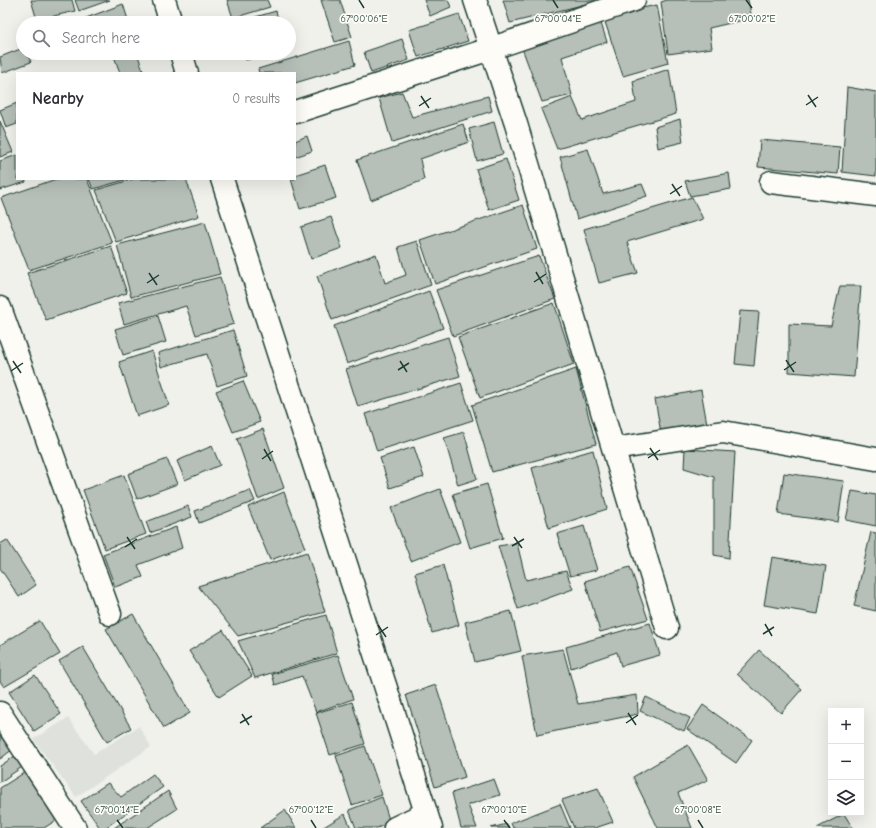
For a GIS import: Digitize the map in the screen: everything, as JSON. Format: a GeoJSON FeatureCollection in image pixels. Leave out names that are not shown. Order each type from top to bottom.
{"type":"FeatureCollection","features":[{"type":"Feature","properties":{"kind":"street"},"geometry":{"type":"LineString","coordinates":[[164,0],[169,16]]}},
{"type":"Feature","properties":{"kind":"street"},"geometry":{"type":"LineString","coordinates":[[475,0],[490,50],[516,124],[667,628]]}},
{"type":"Feature","properties":{"kind":"street"},"geometry":{"type":"LineString","coordinates":[[296,112],[490,50],[634,0]]}},
{"type":"Feature","properties":{"kind":"street"},"geometry":{"type":"LineString","coordinates":[[183,60],[187,72]]}},
{"type":"Feature","properties":{"kind":"street"},"geometry":{"type":"LineString","coordinates":[[222,180],[428,820],[396,828]]}},
{"type":"Feature","properties":{"kind":"street"},"geometry":{"type":"LineString","coordinates":[[771,182],[876,195]]}},
{"type":"Feature","properties":{"kind":"street"},"geometry":{"type":"LineString","coordinates":[[0,308],[110,614]]}},
{"type":"Feature","properties":{"kind":"street"},"geometry":{"type":"LineString","coordinates":[[614,449],[723,432],[876,459]]}},
{"type":"Feature","properties":{"kind":"street"},"geometry":{"type":"LineString","coordinates":[[0,713],[75,828]]}},
{"type":"Feature","properties":{"kind":"shaded area"},"geometry":{"type":"Polygon","coordinates":[[[68,718],[94,754],[139,726],[151,747],[76,797],[33,739],[68,718]]]}},
{"type":"Feature","properties":{"kind":"building"},"geometry":{"type":"Polygon","coordinates":[[[31,0],[72,0],[75,11],[54,16],[36,16],[31,0]]]}},
{"type":"Feature","properties":{"kind":"building"},"geometry":{"type":"Polygon","coordinates":[[[75,0],[110,0],[79,11],[75,0]]]}},
{"type":"Feature","properties":{"kind":"building"},"geometry":{"type":"Polygon","coordinates":[[[227,0],[267,0],[270,7],[240,16],[232,16],[227,0]]]}},
{"type":"Feature","properties":{"kind":"building"},"geometry":{"type":"Polygon","coordinates":[[[321,0],[340,0],[352,37],[335,42],[321,0]]]}},
{"type":"Feature","properties":{"kind":"building"},"geometry":{"type":"Polygon","coordinates":[[[424,0],[448,0],[451,7],[430,16],[424,0]]]}},
{"type":"Feature","properties":{"kind":"building"},"geometry":{"type":"Polygon","coordinates":[[[503,0],[602,0],[510,23],[503,0]]]}},
{"type":"Feature","properties":{"kind":"building"},"geometry":{"type":"Polygon","coordinates":[[[667,0],[748,0],[752,18],[709,28],[712,48],[668,54],[661,2],[667,0]]]}},
{"type":"Feature","properties":{"kind":"building"},"geometry":{"type":"Polygon","coordinates":[[[123,4],[127,16],[91,16],[123,4]]]}},
{"type":"Feature","properties":{"kind":"building"},"geometry":{"type":"Polygon","coordinates":[[[657,5],[668,63],[623,76],[603,16],[657,5]]]}},
{"type":"Feature","properties":{"kind":"building"},"geometry":{"type":"Polygon","coordinates":[[[276,11],[277,16],[259,16],[276,11]]]}},
{"type":"Feature","properties":{"kind":"building"},"geometry":{"type":"Polygon","coordinates":[[[459,14],[468,41],[418,57],[409,30],[459,14]]]}},
{"type":"Feature","properties":{"kind":"building"},"geometry":{"type":"Polygon","coordinates":[[[599,17],[607,42],[562,57],[572,95],[542,102],[522,48],[599,17]]]}},
{"type":"Feature","properties":{"kind":"building"},"geometry":{"type":"Polygon","coordinates":[[[402,39],[409,60],[371,73],[364,52],[402,39]]]}},
{"type":"Feature","properties":{"kind":"building"},"geometry":{"type":"Polygon","coordinates":[[[349,41],[355,65],[296,83],[296,72],[259,72],[258,69],[287,60],[296,60],[296,57],[349,41]]]}},
{"type":"Feature","properties":{"kind":"building"},"geometry":{"type":"Polygon","coordinates":[[[16,51],[16,60],[30,60],[31,62],[2,73],[0,57],[16,51]]]}},
{"type":"Feature","properties":{"kind":"building"},"geometry":{"type":"Polygon","coordinates":[[[115,60],[139,60],[144,72],[120,72],[115,60]]]}},
{"type":"Feature","properties":{"kind":"building"},"geometry":{"type":"Polygon","coordinates":[[[669,69],[676,114],[557,149],[541,109],[572,97],[582,120],[636,102],[633,81],[669,69]]]}},
{"type":"Feature","properties":{"kind":"building"},"geometry":{"type":"Polygon","coordinates":[[[847,87],[876,92],[876,176],[842,172],[847,87]]]}},
{"type":"Feature","properties":{"kind":"building"},"geometry":{"type":"Polygon","coordinates":[[[402,92],[412,117],[488,96],[492,111],[392,143],[379,98],[402,92]]]}},
{"type":"Feature","properties":{"kind":"building"},"geometry":{"type":"Polygon","coordinates":[[[16,103],[16,124],[6,128],[0,110],[16,103]]]}},
{"type":"Feature","properties":{"kind":"building"},"geometry":{"type":"Polygon","coordinates":[[[680,119],[683,142],[658,148],[655,127],[680,119]]]}},
{"type":"Feature","properties":{"kind":"building"},"geometry":{"type":"Polygon","coordinates":[[[0,121],[13,152],[0,157],[0,121]]]}},
{"type":"Feature","properties":{"kind":"building"},"geometry":{"type":"Polygon","coordinates":[[[494,122],[503,154],[477,161],[469,129],[494,122]]]}},
{"type":"Feature","properties":{"kind":"building"},"geometry":{"type":"Polygon","coordinates":[[[463,124],[469,142],[420,159],[424,180],[371,200],[357,160],[463,124]]]}},
{"type":"Feature","properties":{"kind":"building"},"geometry":{"type":"Polygon","coordinates":[[[307,136],[312,151],[296,157],[296,141],[307,136]]]}},
{"type":"Feature","properties":{"kind":"building"},"geometry":{"type":"Polygon","coordinates":[[[760,140],[840,147],[838,174],[758,167],[760,140]]]}},
{"type":"Feature","properties":{"kind":"building"},"geometry":{"type":"Polygon","coordinates":[[[588,149],[603,194],[642,184],[647,196],[577,219],[560,157],[588,149]]]}},
{"type":"Feature","properties":{"kind":"building"},"geometry":{"type":"Polygon","coordinates":[[[16,155],[16,180],[25,180],[26,182],[0,190],[0,161],[16,155]]]}},
{"type":"Feature","properties":{"kind":"building"},"geometry":{"type":"Polygon","coordinates":[[[506,159],[519,200],[489,210],[476,169],[506,159]]]}},
{"type":"Feature","properties":{"kind":"building"},"geometry":{"type":"Polygon","coordinates":[[[325,165],[336,198],[300,209],[291,180],[296,180],[296,175],[325,165]]]}},
{"type":"Feature","properties":{"kind":"building"},"geometry":{"type":"Polygon","coordinates":[[[729,173],[731,189],[690,196],[685,181],[729,173]]]}},
{"type":"Feature","properties":{"kind":"building"},"geometry":{"type":"Polygon","coordinates":[[[53,180],[87,180],[112,243],[29,270],[1,198],[53,180]]]}},
{"type":"Feature","properties":{"kind":"building"},"geometry":{"type":"Polygon","coordinates":[[[89,180],[124,180],[93,189],[89,180]]]}},
{"type":"Feature","properties":{"kind":"building"},"geometry":{"type":"Polygon","coordinates":[[[131,180],[186,180],[199,216],[116,242],[96,190],[131,180]]]}},
{"type":"Feature","properties":{"kind":"building"},"geometry":{"type":"Polygon","coordinates":[[[692,197],[703,219],[627,242],[638,273],[599,283],[584,229],[692,197]]]}},
{"type":"Feature","properties":{"kind":"building"},"geometry":{"type":"Polygon","coordinates":[[[523,205],[537,249],[435,284],[420,240],[523,205]]]}},
{"type":"Feature","properties":{"kind":"building"},"geometry":{"type":"Polygon","coordinates":[[[331,217],[342,248],[311,259],[301,227],[331,217]]]}},
{"type":"Feature","properties":{"kind":"building"},"geometry":{"type":"Polygon","coordinates":[[[205,222],[220,274],[131,297],[117,245],[205,222]]]}},
{"type":"Feature","properties":{"kind":"building"},"geometry":{"type":"Polygon","coordinates":[[[417,241],[431,285],[332,320],[317,276],[376,254],[385,283],[406,275],[398,247],[417,241]]]}},
{"type":"Feature","properties":{"kind":"building"},"geometry":{"type":"Polygon","coordinates":[[[111,246],[127,293],[46,320],[27,273],[111,246]]]}},
{"type":"Feature","properties":{"kind":"building"},"geometry":{"type":"Polygon","coordinates":[[[539,256],[555,299],[453,336],[436,290],[539,256]]]}},
{"type":"Feature","properties":{"kind":"building"},"geometry":{"type":"Polygon","coordinates":[[[220,277],[234,324],[196,335],[186,306],[124,324],[118,303],[220,277]]]}},
{"type":"Feature","properties":{"kind":"building"},"geometry":{"type":"Polygon","coordinates":[[[840,286],[861,286],[854,377],[789,372],[789,324],[831,326],[840,286]]]}},
{"type":"Feature","properties":{"kind":"building"},"geometry":{"type":"Polygon","coordinates":[[[429,291],[443,328],[347,364],[334,326],[429,291]]]}},
{"type":"Feature","properties":{"kind":"building"},"geometry":{"type":"Polygon","coordinates":[[[554,303],[574,364],[480,398],[458,337],[554,303]]]}},
{"type":"Feature","properties":{"kind":"building"},"geometry":{"type":"Polygon","coordinates":[[[740,311],[759,312],[754,366],[735,364],[740,311]]]}},
{"type":"Feature","properties":{"kind":"building"},"geometry":{"type":"Polygon","coordinates":[[[158,316],[166,342],[123,355],[115,329],[158,316]]]}},
{"type":"Feature","properties":{"kind":"building"},"geometry":{"type":"Polygon","coordinates":[[[233,330],[247,376],[217,386],[207,354],[161,367],[158,353],[233,330]]]}},
{"type":"Feature","properties":{"kind":"building"},"geometry":{"type":"Polygon","coordinates":[[[448,337],[460,376],[358,407],[346,369],[448,337]]]}},
{"type":"Feature","properties":{"kind":"building"},"geometry":{"type":"Polygon","coordinates":[[[152,351],[169,405],[137,416],[119,362],[152,351]]]}},
{"type":"Feature","properties":{"kind":"building"},"geometry":{"type":"Polygon","coordinates":[[[576,369],[596,444],[492,472],[472,405],[576,369]]]}},
{"type":"Feature","properties":{"kind":"building"},"geometry":{"type":"Polygon","coordinates":[[[243,381],[260,422],[233,432],[216,391],[243,381]]]}},
{"type":"Feature","properties":{"kind":"building"},"geometry":{"type":"Polygon","coordinates":[[[461,383],[473,420],[377,451],[365,414],[461,383]]]}},
{"type":"Feature","properties":{"kind":"building"},"geometry":{"type":"Polygon","coordinates":[[[701,390],[707,424],[661,433],[655,399],[701,390]]]}},
{"type":"Feature","properties":{"kind":"building"},"geometry":{"type":"Polygon","coordinates":[[[263,429],[284,488],[258,499],[237,439],[263,429]]]}},
{"type":"Feature","properties":{"kind":"building"},"geometry":{"type":"Polygon","coordinates":[[[464,432],[477,479],[458,485],[444,438],[464,432]]]}},
{"type":"Feature","properties":{"kind":"building"},"geometry":{"type":"Polygon","coordinates":[[[212,446],[220,465],[185,480],[177,461],[212,446]]]}},
{"type":"Feature","properties":{"kind":"building"},"geometry":{"type":"Polygon","coordinates":[[[414,447],[424,477],[390,488],[380,458],[414,447]]]}},
{"type":"Feature","properties":{"kind":"building"},"geometry":{"type":"Polygon","coordinates":[[[685,449],[735,452],[729,558],[714,555],[714,477],[684,468],[685,449]]]}},
{"type":"Feature","properties":{"kind":"building"},"geometry":{"type":"Polygon","coordinates":[[[593,450],[607,509],[549,528],[532,468],[593,450]]]}},
{"type":"Feature","properties":{"kind":"building"},"geometry":{"type":"Polygon","coordinates":[[[167,459],[177,484],[137,499],[128,474],[167,459]]]}},
{"type":"Feature","properties":{"kind":"building"},"geometry":{"type":"Polygon","coordinates":[[[784,473],[844,481],[838,522],[778,514],[784,473]]]}},
{"type":"Feature","properties":{"kind":"building"},"geometry":{"type":"Polygon","coordinates":[[[124,475],[146,534],[105,549],[83,490],[124,475]]]}},
{"type":"Feature","properties":{"kind":"building"},"geometry":{"type":"Polygon","coordinates":[[[487,484],[503,538],[470,548],[453,494],[487,484]]]}},
{"type":"Feature","properties":{"kind":"building"},"geometry":{"type":"Polygon","coordinates":[[[440,489],[460,542],[411,561],[391,508],[440,489]]]}},
{"type":"Feature","properties":{"kind":"building"},"geometry":{"type":"Polygon","coordinates":[[[250,490],[255,501],[199,523],[195,511],[250,490]]]}},
{"type":"Feature","properties":{"kind":"building"},"geometry":{"type":"Polygon","coordinates":[[[852,491],[876,495],[876,526],[846,520],[852,491]]]}},
{"type":"Feature","properties":{"kind":"building"},"geometry":{"type":"Polygon","coordinates":[[[284,492],[305,548],[270,560],[248,507],[284,492]]]}},
{"type":"Feature","properties":{"kind":"building"},"geometry":{"type":"Polygon","coordinates":[[[188,506],[192,517],[150,533],[146,522],[188,506]]]}},
{"type":"Feature","properties":{"kind":"building"},"geometry":{"type":"Polygon","coordinates":[[[584,526],[597,570],[570,576],[557,534],[584,526]]]}},
{"type":"Feature","properties":{"kind":"building"},"geometry":{"type":"Polygon","coordinates":[[[176,527],[182,548],[138,565],[143,577],[115,587],[103,554],[176,527]]]}},
{"type":"Feature","properties":{"kind":"building"},"geometry":{"type":"Polygon","coordinates":[[[871,532],[876,533],[876,611],[854,606],[871,532]]]}},
{"type":"Feature","properties":{"kind":"building"},"geometry":{"type":"Polygon","coordinates":[[[7,540],[36,585],[19,597],[0,568],[0,544],[7,540]]]}},
{"type":"Feature","properties":{"kind":"building"},"geometry":{"type":"Polygon","coordinates":[[[517,543],[526,580],[566,571],[573,589],[518,609],[498,546],[517,543]]]}},
{"type":"Feature","properties":{"kind":"building"},"geometry":{"type":"Polygon","coordinates":[[[307,552],[325,612],[238,636],[198,586],[307,552]]]}},
{"type":"Feature","properties":{"kind":"building"},"geometry":{"type":"Polygon","coordinates":[[[772,557],[826,566],[818,614],[764,605],[772,557]]]}},
{"type":"Feature","properties":{"kind":"building"},"geometry":{"type":"Polygon","coordinates":[[[443,565],[459,625],[432,633],[415,573],[443,565]]]}},
{"type":"Feature","properties":{"kind":"building"},"geometry":{"type":"Polygon","coordinates":[[[630,567],[648,619],[600,632],[585,581],[630,567]]]}},
{"type":"Feature","properties":{"kind":"building"},"geometry":{"type":"Polygon","coordinates":[[[511,611],[521,651],[475,662],[465,622],[511,611]]]}},
{"type":"Feature","properties":{"kind":"building"},"geometry":{"type":"Polygon","coordinates":[[[133,614],[190,713],[164,728],[106,629],[133,614]]]}},
{"type":"Feature","properties":{"kind":"building"},"geometry":{"type":"Polygon","coordinates":[[[326,615],[337,653],[255,678],[238,641],[326,615]]]}},
{"type":"Feature","properties":{"kind":"building"},"geometry":{"type":"Polygon","coordinates":[[[40,621],[60,654],[4,687],[0,681],[0,645],[40,621]]]}},
{"type":"Feature","properties":{"kind":"building"},"geometry":{"type":"Polygon","coordinates":[[[650,623],[660,655],[621,666],[617,652],[571,668],[566,647],[650,623]]]}},
{"type":"Feature","properties":{"kind":"building"},"geometry":{"type":"Polygon","coordinates":[[[223,630],[252,676],[219,697],[189,651],[223,630]]]}},
{"type":"Feature","properties":{"kind":"building"},"geometry":{"type":"Polygon","coordinates":[[[83,647],[131,728],[107,742],[59,661],[83,647]]]}},
{"type":"Feature","properties":{"kind":"building"},"geometry":{"type":"Polygon","coordinates":[[[563,649],[578,704],[637,695],[638,714],[537,735],[522,656],[563,649]]]}},
{"type":"Feature","properties":{"kind":"building"},"geometry":{"type":"Polygon","coordinates":[[[759,650],[802,689],[781,713],[737,674],[759,650]]]}},
{"type":"Feature","properties":{"kind":"building"},"geometry":{"type":"Polygon","coordinates":[[[338,655],[353,699],[316,712],[302,676],[275,685],[272,674],[338,655]]]}},
{"type":"Feature","properties":{"kind":"building"},"geometry":{"type":"Polygon","coordinates":[[[35,675],[61,714],[34,731],[9,692],[35,675]]]}},
{"type":"Feature","properties":{"kind":"building"},"geometry":{"type":"Polygon","coordinates":[[[436,685],[465,777],[435,787],[406,695],[436,685]]]}},
{"type":"Feature","properties":{"kind":"building"},"geometry":{"type":"Polygon","coordinates":[[[646,697],[690,718],[684,731],[640,711],[646,697]]]}},
{"type":"Feature","properties":{"kind":"building"},"geometry":{"type":"Polygon","coordinates":[[[352,702],[365,744],[330,755],[316,713],[352,702]]]}},
{"type":"Feature","properties":{"kind":"building"},"geometry":{"type":"Polygon","coordinates":[[[703,705],[752,740],[736,763],[687,729],[703,705]]]}},
{"type":"Feature","properties":{"kind":"building"},"geometry":{"type":"Polygon","coordinates":[[[0,730],[13,749],[0,759],[0,730]]]}},
{"type":"Feature","properties":{"kind":"building"},"geometry":{"type":"Polygon","coordinates":[[[688,745],[708,780],[678,793],[692,828],[658,828],[633,777],[688,745]]]}},
{"type":"Feature","properties":{"kind":"building"},"geometry":{"type":"Polygon","coordinates":[[[365,746],[382,795],[352,805],[336,756],[365,746]]]}},
{"type":"Feature","properties":{"kind":"building"},"geometry":{"type":"Polygon","coordinates":[[[15,756],[22,767],[0,782],[0,766],[15,756]]]}},
{"type":"Feature","properties":{"kind":"building"},"geometry":{"type":"Polygon","coordinates":[[[27,771],[58,819],[44,828],[0,828],[0,788],[27,771]]]}},
{"type":"Feature","properties":{"kind":"building"},"geometry":{"type":"Polygon","coordinates":[[[153,774],[163,787],[105,828],[100,828],[81,801],[108,783],[121,797],[153,774]]]}},
{"type":"Feature","properties":{"kind":"building"},"geometry":{"type":"Polygon","coordinates":[[[494,779],[500,795],[468,805],[477,828],[461,828],[452,793],[494,779]]]}},
{"type":"Feature","properties":{"kind":"building"},"geometry":{"type":"Polygon","coordinates":[[[598,788],[613,822],[595,828],[574,828],[562,800],[598,788]]]}},
{"type":"Feature","properties":{"kind":"building"},"geometry":{"type":"Polygon","coordinates":[[[168,791],[177,809],[147,828],[114,828],[168,791]]]}},
{"type":"Feature","properties":{"kind":"building"},"geometry":{"type":"Polygon","coordinates":[[[382,797],[390,823],[377,828],[356,828],[349,810],[382,797]]]}},
{"type":"Feature","properties":{"kind":"building"},"geometry":{"type":"Polygon","coordinates":[[[560,804],[570,828],[513,828],[511,823],[560,804]]]}},
{"type":"Feature","properties":{"kind":"building"},"geometry":{"type":"Polygon","coordinates":[[[285,810],[296,828],[260,828],[285,810]]]}},
{"type":"Feature","properties":{"kind":"building"},"geometry":{"type":"Polygon","coordinates":[[[345,814],[351,828],[322,828],[345,814]]]}},
{"type":"Feature","properties":{"kind":"building"},"geometry":{"type":"Polygon","coordinates":[[[840,816],[845,816],[853,828],[817,828],[840,816]]]}},
{"type":"Feature","properties":{"kind":"building"},"geometry":{"type":"Polygon","coordinates":[[[507,824],[509,828],[491,828],[507,824]]]}}]}
